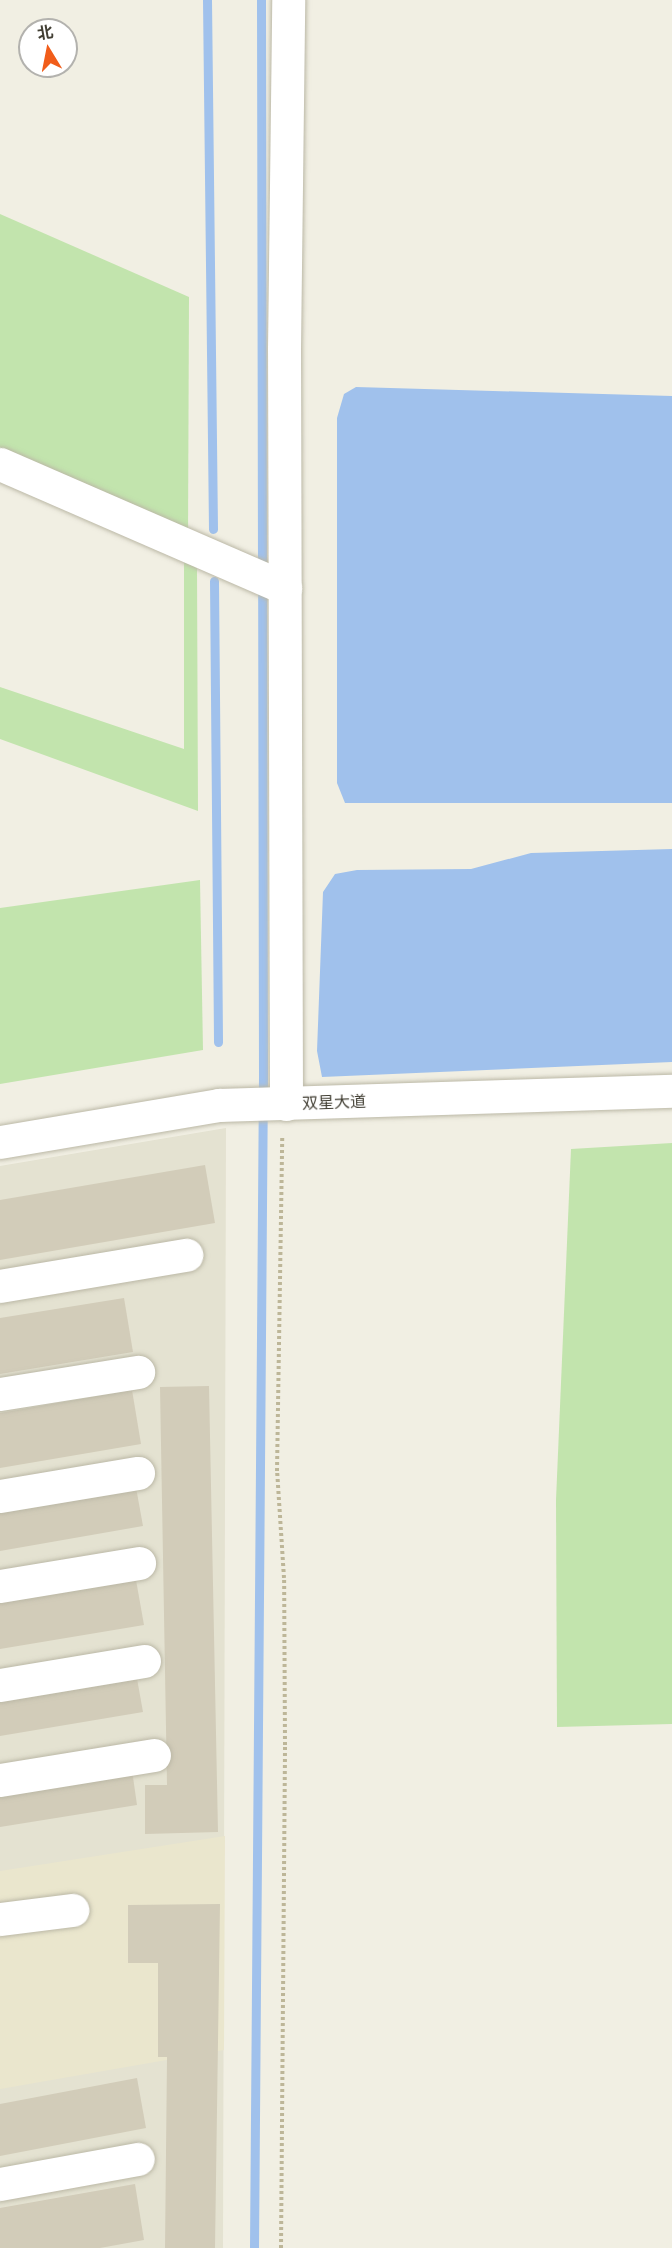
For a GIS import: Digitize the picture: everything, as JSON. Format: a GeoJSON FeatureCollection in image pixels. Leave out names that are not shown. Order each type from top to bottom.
{"type":"FeatureCollection","features":[{"type":"Feature","properties":{"kind":"street"},"geometry":{"type":"LineString","coordinates":[[270,1104],[285,588],[288,0]]}},
{"type":"Feature","properties":{"kind":"street"},"geometry":{"type":"LineString","coordinates":[[0,464],[285,588]]}},
{"type":"Feature","properties":{"kind":"street","name":"双星大道"},"geometry":{"type":"LineString","coordinates":[[0,1142],[219,1105],[672,1091]]}},
{"type":"Feature","properties":{"kind":"street"},"geometry":{"type":"LineString","coordinates":[[0,1286],[186,1255]]}},
{"type":"Feature","properties":{"kind":"street"},"geometry":{"type":"LineString","coordinates":[[0,1394],[138,1372]]}},
{"type":"Feature","properties":{"kind":"street"},"geometry":{"type":"LineString","coordinates":[[0,1496],[138,1473]]}},
{"type":"Feature","properties":{"kind":"street"},"geometry":{"type":"LineString","coordinates":[[0,1586],[139,1563]]}},
{"type":"Feature","properties":{"kind":"street"},"geometry":{"type":"LineString","coordinates":[[0,1685],[144,1661]]}},
{"type":"Feature","properties":{"kind":"street"},"geometry":{"type":"LineString","coordinates":[[0,1780],[154,1755]]}},
{"type":"Feature","properties":{"kind":"street"},"geometry":{"type":"LineString","coordinates":[[0,1919],[72,1910]]}},
{"type":"Feature","properties":{"kind":"street"},"geometry":{"type":"LineString","coordinates":[[0,2184],[138,2159]]}},
{"type":"Feature","properties":{"kind":"path"},"geometry":{"type":"LineString","coordinates":[[270,1104],[281,1144],[277,1471],[284,1578],[285,1745],[281,2248]]}},
{"type":"Feature","properties":{"kind":"shaded area"},"geometry":{"type":"Polygon","coordinates":[[[226,1128],[223,2248],[0,2248],[0,1166],[226,1128]]]}},
{"type":"Feature","properties":{"kind":"shaded area"},"geometry":{"type":"Polygon","coordinates":[[[225,1836],[224,2050],[0,2089],[0,1871],[225,1836]]]}},
{"type":"Feature","properties":{"kind":"green space"},"geometry":{"type":"Polygon","coordinates":[[[0,214],[189,297],[188,539],[0,453],[0,214]]]}},
{"type":"Feature","properties":{"kind":"green space"},"geometry":{"type":"Polygon","coordinates":[[[184,560],[197,566],[198,811],[0,739],[0,687],[184,749],[184,560]]]}},
{"type":"Feature","properties":{"kind":"green space"},"geometry":{"type":"Polygon","coordinates":[[[200,880],[203,1050],[0,1084],[0,908],[200,880]]]}},
{"type":"Feature","properties":{"kind":"green space"},"geometry":{"type":"Polygon","coordinates":[[[672,1143],[672,1724],[557,1727],[556,1500],[571,1149],[672,1143]]]}},
{"type":"Feature","properties":{"kind":"water"},"geometry":{"type":"Polygon","coordinates":[[[356,387],[672,396],[672,803],[345,803],[337,783],[337,418],[344,394],[356,387]]]}},
{"type":"Feature","properties":{"kind":"water"},"geometry":{"type":"Polygon","coordinates":[[[672,849],[672,1062],[322,1077],[317,1051],[323,892],[335,874],[357,870],[471,869],[531,853],[672,849]]]}},
{"type":"Feature","properties":{"kind":"building"},"geometry":{"type":"Polygon","coordinates":[[[205,1165],[215,1223],[0,1260],[0,1200],[205,1165]]]}},
{"type":"Feature","properties":{"kind":"building"},"geometry":{"type":"Polygon","coordinates":[[[124,1298],[133,1352],[0,1374],[0,1318],[124,1298]]]}},
{"type":"Feature","properties":{"kind":"building"},"geometry":{"type":"Polygon","coordinates":[[[209,1386],[218,1832],[145,1834],[145,1785],[167,1785],[160,1387],[209,1386]]]}},
{"type":"Feature","properties":{"kind":"building"},"geometry":{"type":"Polygon","coordinates":[[[132,1390],[141,1444],[0,1468],[0,1413],[132,1390]]]}},
{"type":"Feature","properties":{"kind":"building"},"geometry":{"type":"Polygon","coordinates":[[[135,1482],[143,1526],[0,1551],[0,1506],[135,1482]]]}},
{"type":"Feature","properties":{"kind":"building"},"geometry":{"type":"Polygon","coordinates":[[[136,1580],[144,1625],[0,1649],[0,1603],[136,1580]]]}},
{"type":"Feature","properties":{"kind":"building"},"geometry":{"type":"Polygon","coordinates":[[[136,1673],[143,1712],[0,1736],[0,1695],[136,1673]]]}},
{"type":"Feature","properties":{"kind":"building"},"geometry":{"type":"Polygon","coordinates":[[[132,1770],[137,1805],[0,1827],[0,1791],[132,1770]]]}},
{"type":"Feature","properties":{"kind":"building"},"geometry":{"type":"Polygon","coordinates":[[[220,1904],[215,2248],[165,2248],[167,2057],[158,2057],[158,1963],[128,1963],[128,1905],[220,1904]]]}},
{"type":"Feature","properties":{"kind":"building"},"geometry":{"type":"Polygon","coordinates":[[[137,2078],[146,2128],[0,2156],[0,2104],[137,2078]]]}},
{"type":"Feature","properties":{"kind":"building"},"geometry":{"type":"Polygon","coordinates":[[[135,2184],[144,2240],[100,2248],[0,2248],[0,2208],[135,2184]]]}},
{"type":"Feature","properties":{"kind":"waterway"},"geometry":{"type":"LineString","coordinates":[[207,0],[213,529]]}},
{"type":"Feature","properties":{"kind":"waterway"},"geometry":{"type":"LineString","coordinates":[[261,0],[262,572]]}},
{"type":"Feature","properties":{"kind":"waterway"},"geometry":{"type":"LineString","coordinates":[[214,581],[218,1042]]}},
{"type":"Feature","properties":{"kind":"waterway"},"geometry":{"type":"LineString","coordinates":[[254,2248],[263,1077],[262,585]]}}]}
